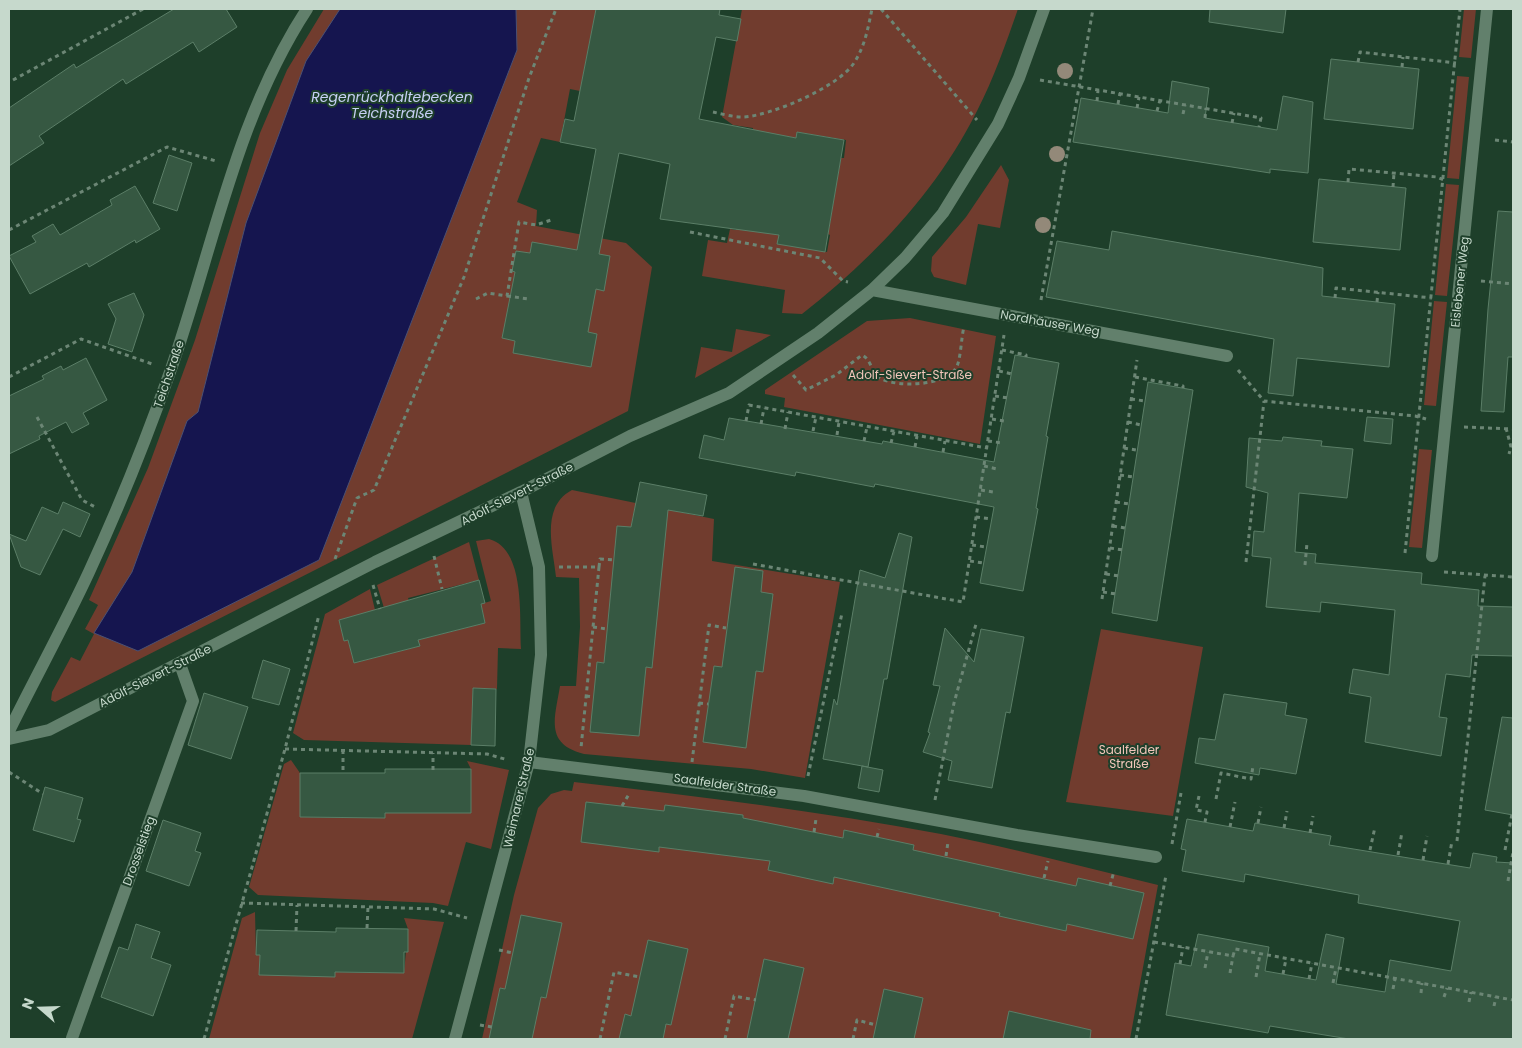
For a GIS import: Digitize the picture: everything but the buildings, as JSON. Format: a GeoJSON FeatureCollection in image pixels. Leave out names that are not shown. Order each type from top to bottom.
{"type":"FeatureCollection","features":[{"type":"Feature","properties":{"kind":"street","name":"Teichstraße"},"geometry":{"type":"LineString","coordinates":[[9,730],[88,573],[136,464],[199,285],[233,166],[272,69],[307,9]]}},
{"type":"Feature","properties":{"kind":"street","name":"Adolf-Sievert-Straße"},"geometry":{"type":"LineString","coordinates":[[9,739],[49,730],[326,587],[521,492],[630,436],[730,393],[818,333],[872,290],[904,258],[943,213],[998,124],[1020,76],[1044,9]]}},
{"type":"Feature","properties":{"kind":"street","name":"Eislebener Weg"},"geometry":{"type":"LineString","coordinates":[[1432,556],[1487,9]]}},
{"type":"Feature","properties":{"kind":"street","name":"Nordhäuser Weg"},"geometry":{"type":"LineString","coordinates":[[872,290],[1227,356]]}},
{"type":"Feature","properties":{"kind":"street","name":"Weimarer Straße"},"geometry":{"type":"LineString","coordinates":[[456,1039],[530,762],[541,655],[539,568],[521,492]]}},
{"type":"Feature","properties":{"kind":"street","name":"Drosselstieg"},"geometry":{"type":"LineString","coordinates":[[72,1038],[193,701],[180,664]]}},
{"type":"Feature","properties":{"kind":"street","name":"Saalfelder Straße"},"geometry":{"type":"LineString","coordinates":[[530,762],[690,780],[804,796],[1017,835],[1156,857]]}},
{"type":"Feature","properties":{"kind":"path"},"geometry":{"type":"LineString","coordinates":[[13,80],[144,9]]}},
{"type":"Feature","properties":{"kind":"path"},"geometry":{"type":"LineString","coordinates":[[204,1039],[285,749],[326,587],[357,498],[374,490],[464,277],[529,78],[556,9]]}},
{"type":"Feature","properties":{"kind":"path"},"geometry":{"type":"LineString","coordinates":[[712,112],[744,117],[758,114],[821,92],[834,84],[854,64],[861,52],[867,36],[872,9]]}},
{"type":"Feature","properties":{"kind":"path"},"geometry":{"type":"LineString","coordinates":[[881,9],[974,119],[998,124]]}},
{"type":"Feature","properties":{"kind":"path"},"geometry":{"type":"LineString","coordinates":[[1037,321],[1093,9]]}},
{"type":"Feature","properties":{"kind":"path"},"geometry":{"type":"LineString","coordinates":[[1405,553],[1460,9]]}},
{"type":"Feature","properties":{"kind":"path"},"geometry":{"type":"LineString","coordinates":[[1358,62],[1360,52],[1481,66]]}},
{"type":"Feature","properties":{"kind":"path"},"geometry":{"type":"LineString","coordinates":[[1402,67],[1403,57]]}},
{"type":"Feature","properties":{"kind":"path"},"geometry":{"type":"LineString","coordinates":[[1020,76],[1261,118],[1259,128]]}},
{"type":"Feature","properties":{"kind":"path"},"geometry":{"type":"LineString","coordinates":[[1097,101],[1098,90]]}},
{"type":"Feature","properties":{"kind":"path"},"geometry":{"type":"LineString","coordinates":[[1118,104],[1120,94]]}},
{"type":"Feature","properties":{"kind":"path"},"geometry":{"type":"LineString","coordinates":[[1137,108],[1139,97]]}},
{"type":"Feature","properties":{"kind":"path"},"geometry":{"type":"LineString","coordinates":[[1157,111],[1160,100]]}},
{"type":"Feature","properties":{"kind":"path"},"geometry":{"type":"LineString","coordinates":[[1183,114],[1185,105]]}},
{"type":"Feature","properties":{"kind":"path"},"geometry":{"type":"LineString","coordinates":[[1205,118],[1206,108]]}},
{"type":"Feature","properties":{"kind":"path"},"geometry":{"type":"LineString","coordinates":[[1232,123],[1234,113]]}},
{"type":"Feature","properties":{"kind":"path"},"geometry":{"type":"LineString","coordinates":[[9,230],[166,147],[233,166]]}},
{"type":"Feature","properties":{"kind":"path"},"geometry":{"type":"LineString","coordinates":[[1348,182],[1349,169],[1470,183]]}},
{"type":"Feature","properties":{"kind":"path"},"geometry":{"type":"LineString","coordinates":[[1393,187],[1394,173]]}},
{"type":"Feature","properties":{"kind":"path"},"geometry":{"type":"LineString","coordinates":[[507,296],[519,222],[536,225],[551,220]]}},
{"type":"Feature","properties":{"kind":"path"},"geometry":{"type":"LineString","coordinates":[[690,232],[820,258],[843,281],[872,290]]}},
{"type":"Feature","properties":{"kind":"path"},"geometry":{"type":"LineString","coordinates":[[1460,280],[1513,284]]}},
{"type":"Feature","properties":{"kind":"path"},"geometry":{"type":"LineString","coordinates":[[1335,298],[1336,288],[1458,300]]}},
{"type":"Feature","properties":{"kind":"path"},"geometry":{"type":"LineString","coordinates":[[1378,292],[1378,302]]}},
{"type":"Feature","properties":{"kind":"path"},"geometry":{"type":"LineString","coordinates":[[476,299],[488,293],[529,298]]}},
{"type":"Feature","properties":{"kind":"path"},"geometry":{"type":"LineString","coordinates":[[753,564],[963,602],[1004,334],[997,313]]}},
{"type":"Feature","properties":{"kind":"path"},"geometry":{"type":"LineString","coordinates":[[780,358],[806,390],[836,375],[862,355],[867,357],[879,377],[886,381],[911,384],[940,381],[948,377],[958,365],[962,335]]}},
{"type":"Feature","properties":{"kind":"path"},"geometry":{"type":"LineString","coordinates":[[9,377],[81,339],[170,371]]}},
{"type":"Feature","properties":{"kind":"path"},"geometry":{"type":"LineString","coordinates":[[1102,599],[1140,340]]}},
{"type":"Feature","properties":{"kind":"path"},"geometry":{"type":"LineString","coordinates":[[1002,350],[1026,355],[1026,357]]}},
{"type":"Feature","properties":{"kind":"path"},"geometry":{"type":"LineString","coordinates":[[1227,356],[1264,401],[1415,416]]}},
{"type":"Feature","properties":{"kind":"path"},"geometry":{"type":"LineString","coordinates":[[999,371],[1012,374]]}},
{"type":"Feature","properties":{"kind":"path"},"geometry":{"type":"LineString","coordinates":[[1135,377],[1183,386],[1183,388]]}},
{"type":"Feature","properties":{"kind":"path"},"geometry":{"type":"LineString","coordinates":[[995,396],[1008,398]]}},
{"type":"Feature","properties":{"kind":"path"},"geometry":{"type":"LineString","coordinates":[[1131,399],[1144,402]]}},
{"type":"Feature","properties":{"kind":"path"},"geometry":{"type":"LineString","coordinates":[[1246,562],[1264,401]]}},
{"type":"Feature","properties":{"kind":"path"},"geometry":{"type":"LineString","coordinates":[[746,421],[749,405],[987,448]]}},
{"type":"Feature","properties":{"kind":"path"},"geometry":{"type":"LineString","coordinates":[[762,424],[764,408]]}},
{"type":"Feature","properties":{"kind":"path"},"geometry":{"type":"LineString","coordinates":[[785,428],[788,412]]}},
{"type":"Feature","properties":{"kind":"path"},"geometry":{"type":"LineString","coordinates":[[37,416],[82,500],[113,517]]}},
{"type":"Feature","properties":{"kind":"path"},"geometry":{"type":"LineString","coordinates":[[813,431],[816,417]]}},
{"type":"Feature","properties":{"kind":"path"},"geometry":{"type":"LineString","coordinates":[[992,419],[1004,421]]}},
{"type":"Feature","properties":{"kind":"path"},"geometry":{"type":"LineString","coordinates":[[837,435],[839,422]]}},
{"type":"Feature","properties":{"kind":"path"},"geometry":{"type":"LineString","coordinates":[[1128,422],[1140,425]]}},
{"type":"Feature","properties":{"kind":"path"},"geometry":{"type":"LineString","coordinates":[[864,441],[867,426]]}},
{"type":"Feature","properties":{"kind":"path"},"geometry":{"type":"LineString","coordinates":[[1445,426],[1513,428]]}},
{"type":"Feature","properties":{"kind":"path"},"geometry":{"type":"LineString","coordinates":[[1506,428],[1511,447],[1509,454]]}},
{"type":"Feature","properties":{"kind":"path"},"geometry":{"type":"LineString","coordinates":[[891,443],[894,431]]}},
{"type":"Feature","properties":{"kind":"path"},"geometry":{"type":"LineString","coordinates":[[915,447],[917,436]]}},
{"type":"Feature","properties":{"kind":"path"},"geometry":{"type":"LineString","coordinates":[[943,452],[945,441]]}},
{"type":"Feature","properties":{"kind":"path"},"geometry":{"type":"LineString","coordinates":[[988,441],[1002,443]]}},
{"type":"Feature","properties":{"kind":"path"},"geometry":{"type":"LineString","coordinates":[[1124,448],[1136,450]]}},
{"type":"Feature","properties":{"kind":"path"},"geometry":{"type":"LineString","coordinates":[[984,466],[997,469]]}},
{"type":"Feature","properties":{"kind":"path"},"geometry":{"type":"LineString","coordinates":[[1120,475],[1133,477]]}},
{"type":"Feature","properties":{"kind":"path"},"geometry":{"type":"LineString","coordinates":[[981,490],[993,492]]}},
{"type":"Feature","properties":{"kind":"path"},"geometry":{"type":"LineString","coordinates":[[1116,502],[1129,504]]}},
{"type":"Feature","properties":{"kind":"path"},"geometry":{"type":"LineString","coordinates":[[976,517],[991,519]]}},
{"type":"Feature","properties":{"kind":"path"},"geometry":{"type":"LineString","coordinates":[[1113,526],[1125,528]]}},
{"type":"Feature","properties":{"kind":"path"},"geometry":{"type":"LineString","coordinates":[[430,537],[442,589]]}},
{"type":"Feature","properties":{"kind":"path"},"geometry":{"type":"LineString","coordinates":[[1305,565],[1307,543]]}},
{"type":"Feature","properties":{"kind":"path"},"geometry":{"type":"LineString","coordinates":[[972,545],[986,547]]}},
{"type":"Feature","properties":{"kind":"path"},"geometry":{"type":"LineString","coordinates":[[1110,548],[1124,550]]}},
{"type":"Feature","properties":{"kind":"path"},"geometry":{"type":"LineString","coordinates":[[579,768],[600,559],[614,560]]}},
{"type":"Feature","properties":{"kind":"path"},"geometry":{"type":"LineString","coordinates":[[970,561],[983,563]]}},
{"type":"Feature","properties":{"kind":"path"},"geometry":{"type":"LineString","coordinates":[[539,568],[599,567]]}},
{"type":"Feature","properties":{"kind":"path"},"geometry":{"type":"LineString","coordinates":[[1440,571],[1513,577]]}},
{"type":"Feature","properties":{"kind":"path"},"geometry":{"type":"LineString","coordinates":[[1106,574],[1119,576]]}},
{"type":"Feature","properties":{"kind":"path"},"geometry":{"type":"LineString","coordinates":[[1457,841],[1485,576]]}},
{"type":"Feature","properties":{"kind":"path"},"geometry":{"type":"LineString","coordinates":[[1103,592],[1116,594]]}},
{"type":"Feature","properties":{"kind":"path"},"geometry":{"type":"LineString","coordinates":[[804,796],[842,613]]}},
{"type":"Feature","properties":{"kind":"path"},"geometry":{"type":"LineString","coordinates":[[931,818],[954,703],[976,624]]}},
{"type":"Feature","properties":{"kind":"path"},"geometry":{"type":"LineString","coordinates":[[690,780],[709,625],[726,628]]}},
{"type":"Feature","properties":{"kind":"path"},"geometry":{"type":"LineString","coordinates":[[593,627],[607,628]]}},
{"type":"Feature","properties":{"kind":"path"},"geometry":{"type":"LineString","coordinates":[[586,696],[594,697]]}},
{"type":"Feature","properties":{"kind":"path"},"geometry":{"type":"LineString","coordinates":[[700,703],[708,704]]}},
{"type":"Feature","properties":{"kind":"path"},"geometry":{"type":"LineString","coordinates":[[285,749],[487,754],[530,762]]}},
{"type":"Feature","properties":{"kind":"path"},"geometry":{"type":"LineString","coordinates":[[343,750],[343,773]]}},
{"type":"Feature","properties":{"kind":"path"},"geometry":{"type":"LineString","coordinates":[[433,753],[433,770]]}},
{"type":"Feature","properties":{"kind":"path"},"geometry":{"type":"LineString","coordinates":[[1216,799],[1221,773],[1251,779],[1253,766]]}},
{"type":"Feature","properties":{"kind":"path"},"geometry":{"type":"LineString","coordinates":[[9,772],[43,794]]}},
{"type":"Feature","properties":{"kind":"path"},"geometry":{"type":"LineString","coordinates":[[1171,849],[1181,793]]}},
{"type":"Feature","properties":{"kind":"path"},"geometry":{"type":"LineString","coordinates":[[1199,796],[1196,810],[1206,812],[1205,822]]}},
{"type":"Feature","properties":{"kind":"path"},"geometry":{"type":"LineString","coordinates":[[1230,827],[1235,802]]}},
{"type":"Feature","properties":{"kind":"path"},"geometry":{"type":"LineString","coordinates":[[1258,823],[1261,807]]}},
{"type":"Feature","properties":{"kind":"path"},"geometry":{"type":"LineString","coordinates":[[1284,828],[1287,811]]}},
{"type":"Feature","properties":{"kind":"path"},"geometry":{"type":"LineString","coordinates":[[1506,850],[1512,814]]}},
{"type":"Feature","properties":{"kind":"path"},"geometry":{"type":"LineString","coordinates":[[1310,833],[1313,816]]}},
{"type":"Feature","properties":{"kind":"path"},"geometry":{"type":"LineString","coordinates":[[1370,850],[1375,827]]}},
{"type":"Feature","properties":{"kind":"path"},"geometry":{"type":"LineString","coordinates":[[1398,856],[1402,832]]}},
{"type":"Feature","properties":{"kind":"path"},"geometry":{"type":"LineString","coordinates":[[1422,860],[1427,836]]}},
{"type":"Feature","properties":{"kind":"path"},"geometry":{"type":"LineString","coordinates":[[1448,864],[1452,841]]}},
{"type":"Feature","properties":{"kind":"path"},"geometry":{"type":"LineString","coordinates":[[1508,881],[1513,852]]}},
{"type":"Feature","properties":{"kind":"path"},"geometry":{"type":"LineString","coordinates":[[1136,1039],[1167,867]]}},
{"type":"Feature","properties":{"kind":"path"},"geometry":{"type":"LineString","coordinates":[[242,903],[434,909],[487,924]]}},
{"type":"Feature","properties":{"kind":"path"},"geometry":{"type":"LineString","coordinates":[[296,931],[297,905]]}},
{"type":"Feature","properties":{"kind":"path"},"geometry":{"type":"LineString","coordinates":[[367,928],[368,907]]}},
{"type":"Feature","properties":{"kind":"path"},"geometry":{"type":"LineString","coordinates":[[1154,942],[1233,956]]}},
{"type":"Feature","properties":{"kind":"path"},"geometry":{"type":"LineString","coordinates":[[1180,964],[1183,947]]}},
{"type":"Feature","properties":{"kind":"path"},"geometry":{"type":"LineString","coordinates":[[1230,973],[1235,949],[1513,1000]]}},
{"type":"Feature","properties":{"kind":"path"},"geometry":{"type":"LineString","coordinates":[[1205,968],[1208,952]]}},
{"type":"Feature","properties":{"kind":"path"},"geometry":{"type":"LineString","coordinates":[[1256,977],[1260,954]]}},
{"type":"Feature","properties":{"kind":"path"},"geometry":{"type":"LineString","coordinates":[[1283,974],[1286,959]]}},
{"type":"Feature","properties":{"kind":"path"},"geometry":{"type":"LineString","coordinates":[[1309,979],[1312,963]]}},
{"type":"Feature","properties":{"kind":"path"},"geometry":{"type":"LineString","coordinates":[[1333,983],[1336,968]]}},
{"type":"Feature","properties":{"kind":"path"},"geometry":{"type":"LineString","coordinates":[[600,1039],[614,972],[640,977]]}},
{"type":"Feature","properties":{"kind":"path"},"geometry":{"type":"LineString","coordinates":[[1393,989],[1395,979]]}},
{"type":"Feature","properties":{"kind":"path"},"geometry":{"type":"LineString","coordinates":[[1421,994],[1422,983]]}},
{"type":"Feature","properties":{"kind":"path"},"geometry":{"type":"LineString","coordinates":[[1444,998],[1446,988]]}},
{"type":"Feature","properties":{"kind":"path"},"geometry":{"type":"LineString","coordinates":[[1470,1002],[1471,992]]}},
{"type":"Feature","properties":{"kind":"path"},"geometry":{"type":"LineString","coordinates":[[725,1039],[734,996],[756,1000]]}},
{"type":"Feature","properties":{"kind":"path"},"geometry":{"type":"LineString","coordinates":[[1494,1006],[1496,997]]}},
{"type":"Feature","properties":{"kind":"path"},"geometry":{"type":"LineString","coordinates":[[853,1039],[857,1020],[876,1025]]}},
{"type":"Feature","properties":{"kind":"green space"},"geometry":{"type":"Polygon","coordinates":[[[324,9],[596,9],[580,91],[570,89],[560,142],[541,138],[517,202],[537,210],[536,226],[626,243],[652,267],[628,411],[55,702],[51,700],[52,692],[71,657],[80,661],[94,634],[85,629],[98,605],[89,600],[148,468],[195,340],[260,133],[287,70],[324,9]]]}},
{"type":"Feature","properties":{"kind":"green space"},"geometry":{"type":"Polygon","coordinates":[[[742,9],[1018,9],[983,99],[961,141],[942,169],[901,222],[878,247],[802,314],[782,313],[785,290],[702,276],[708,240],[727,243],[730,229],[736,230],[736,227],[779,235],[778,244],[827,252],[830,235],[828,234],[841,158],[844,158],[846,140],[797,132],[796,138],[753,131],[753,128],[733,125],[722,117],[742,9]]]}},
{"type":"Feature","properties":{"kind":"green space"},"geometry":{"type":"Polygon","coordinates":[[[1464,9],[1476,9],[1471,58],[1459,57],[1464,9]]]}},
{"type":"Feature","properties":{"kind":"green space"},"geometry":{"type":"Polygon","coordinates":[[[1457,76],[1469,77],[1459,179],[1447,178],[1457,76]]]}},
{"type":"Feature","properties":{"kind":"green space"},"geometry":{"type":"Polygon","coordinates":[[[1001,165],[1009,180],[1000,228],[978,224],[966,285],[934,277],[931,271],[932,257],[966,217],[1001,165]]]}},
{"type":"Feature","properties":{"kind":"green space"},"geometry":{"type":"Polygon","coordinates":[[[1446,184],[1459,185],[1447,296],[1435,295],[1446,184]]]}},
{"type":"Feature","properties":{"kind":"green space"},"geometry":{"type":"Polygon","coordinates":[[[1434,301],[1447,302],[1436,406],[1424,405],[1434,301]]]}},
{"type":"Feature","properties":{"kind":"green space","name":"Adolf-Sievert-Straße"},"geometry":{"type":"Polygon","coordinates":[[[910,318],[996,336],[980,444],[784,407],[785,398],[765,394],[765,390],[867,321],[910,318]]]}},
{"type":"Feature","properties":{"kind":"green space"},"geometry":{"type":"Polygon","coordinates":[[[736,329],[771,335],[695,378],[701,347],[732,352],[736,329]]]}},
{"type":"Feature","properties":{"kind":"green space"},"geometry":{"type":"Polygon","coordinates":[[[1419,449],[1432,450],[1422,548],[1409,547],[1419,449]]]}},
{"type":"Feature","properties":{"kind":"green space"},"geometry":{"type":"Polygon","coordinates":[[[572,490],[714,519],[712,561],[840,582],[805,778],[751,769],[584,754],[571,750],[563,744],[555,728],[555,719],[560,686],[576,686],[580,627],[579,578],[556,577],[551,529],[552,517],[556,507],[562,497],[572,490]]]}},
{"type":"Feature","properties":{"kind":"green space"},"geometry":{"type":"Polygon","coordinates":[[[489,539],[501,545],[509,556],[515,570],[520,603],[521,649],[498,648],[497,689],[473,688],[471,745],[304,740],[293,733],[325,614],[370,589],[375,610],[339,620],[344,641],[348,640],[354,663],[420,646],[418,640],[485,623],[481,604],[491,601],[476,541],[489,539]]]}},
{"type":"Feature","properties":{"kind":"green space"},"geometry":{"type":"Polygon","coordinates":[[[469,542],[479,580],[408,598],[409,601],[384,608],[377,585],[469,542]]]}},
{"type":"Feature","properties":{"kind":"green space","name":"Saalfelder Straße"},"geometry":{"type":"Polygon","coordinates":[[[1101,629],[1203,647],[1173,816],[1066,802],[1101,629]]]}},
{"type":"Feature","properties":{"kind":"green space"},"geometry":{"type":"Polygon","coordinates":[[[291,760],[300,773],[300,817],[384,818],[385,813],[471,813],[471,769],[467,761],[509,770],[491,849],[466,842],[448,906],[433,903],[258,895],[249,887],[284,764],[291,760]]]}},
{"type":"Feature","properties":{"kind":"green space"},"geometry":{"type":"Polygon","coordinates":[[[574,782],[758,805],[941,834],[995,845],[1158,885],[1130,1039],[482,1039],[514,895],[538,808],[551,794],[564,790],[572,791],[574,782]]]}},
{"type":"Feature","properties":{"kind":"green space"},"geometry":{"type":"Polygon","coordinates":[[[255,912],[256,955],[260,955],[259,975],[335,972],[404,973],[408,929],[404,918],[444,922],[412,1039],[209,1039],[242,918],[255,912]]]}},
{"type":"Feature","properties":{"kind":"water","name":"Regenrückhaltebecken Teichstraße"},"geometry":{"type":"Polygon","coordinates":[[[340,9],[516,9],[517,50],[319,560],[138,651],[94,633],[132,572],[187,421],[198,412],[246,223],[306,61],[340,9]]]}}]}
